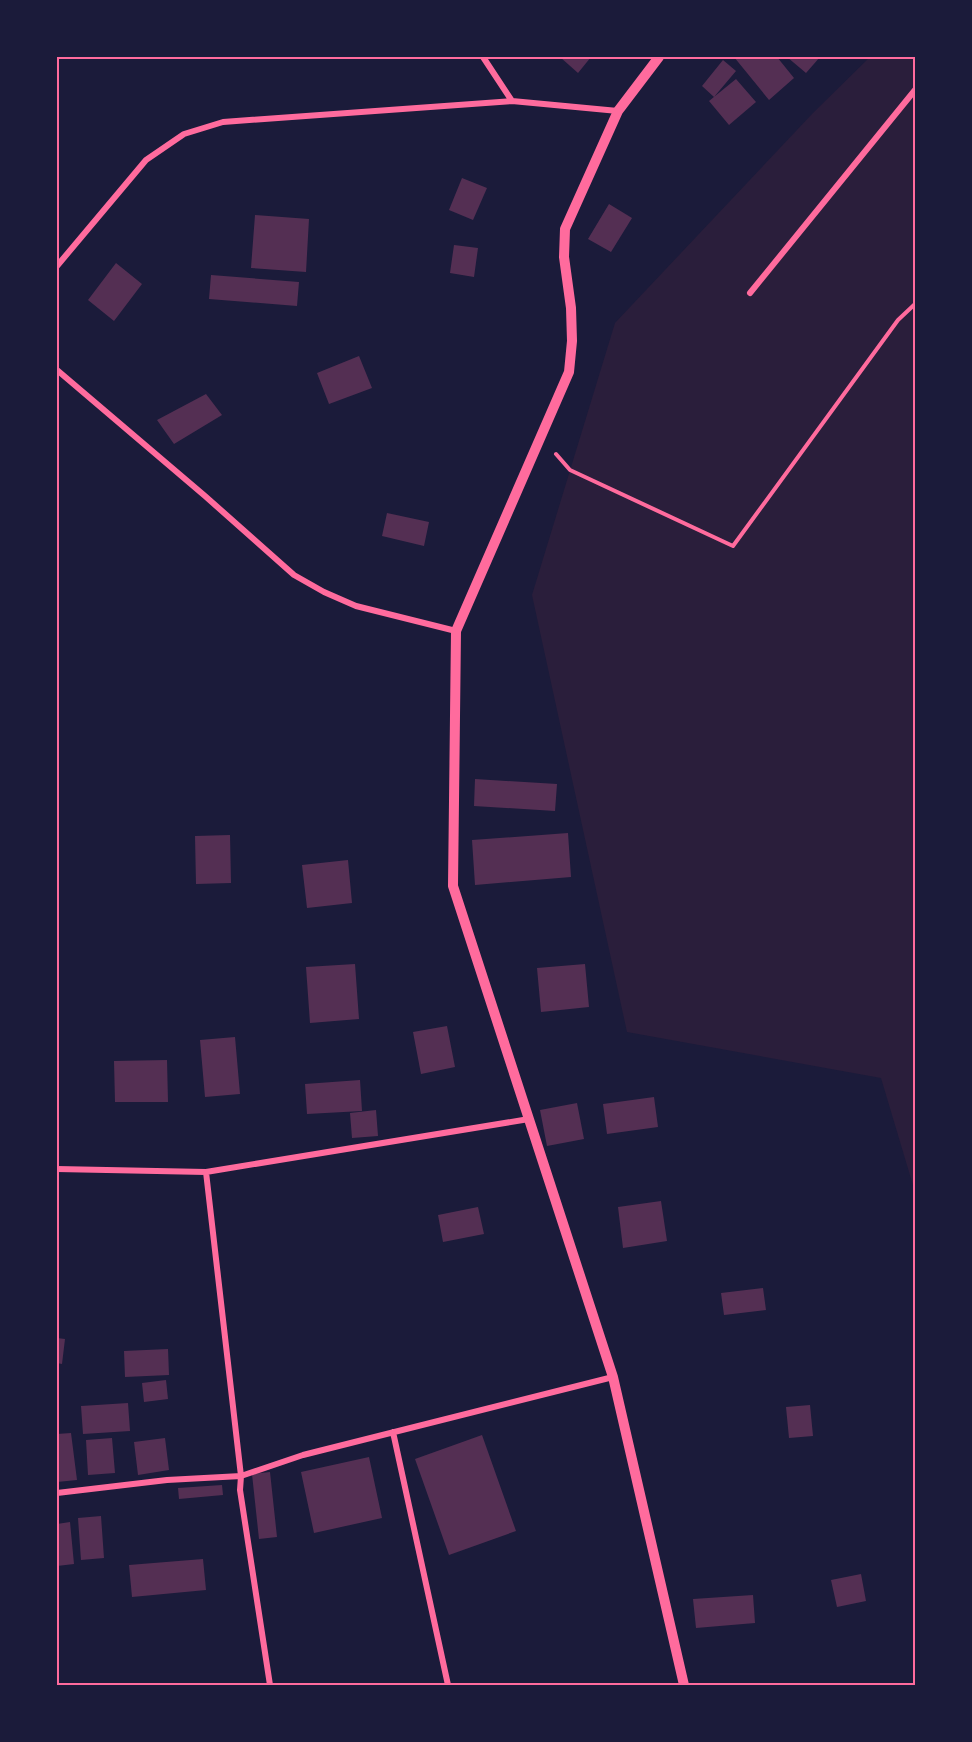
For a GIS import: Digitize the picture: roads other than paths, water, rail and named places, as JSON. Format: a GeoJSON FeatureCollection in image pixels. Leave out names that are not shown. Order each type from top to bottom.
{"type":"FeatureCollection","features":[{"type":"Feature","properties":{"kind":"street"},"geometry":{"type":"LineString","coordinates":[[483,57],[512,100]]}},
{"type":"Feature","properties":{"kind":"street"},"geometry":{"type":"LineString","coordinates":[[659,57],[618,111],[565,229],[564,256],[572,340],[569,372],[456,631],[453,886],[613,1377],[684,1685]]}},
{"type":"Feature","properties":{"kind":"street"},"geometry":{"type":"LineString","coordinates":[[750,293],[915,90]]}},
{"type":"Feature","properties":{"kind":"street"},"geometry":{"type":"LineString","coordinates":[[57,266],[146,160],[184,134],[223,122],[512,100],[618,111]]}},
{"type":"Feature","properties":{"kind":"street"},"geometry":{"type":"LineString","coordinates":[[57,370],[206,496],[294,575],[356,606],[456,631]]}},
{"type":"Feature","properties":{"kind":"street"},"geometry":{"type":"LineString","coordinates":[[57,1169],[206,1172],[530,1119]]}},
{"type":"Feature","properties":{"kind":"street"},"geometry":{"type":"LineString","coordinates":[[206,1172],[241,1476],[240,1490],[270,1685]]}},
{"type":"Feature","properties":{"kind":"street"},"geometry":{"type":"LineString","coordinates":[[57,1493],[167,1480],[241,1476],[303,1455],[613,1377]]}},
{"type":"Feature","properties":{"kind":"street"},"geometry":{"type":"LineString","coordinates":[[393,1432],[448,1685]]}}]}
